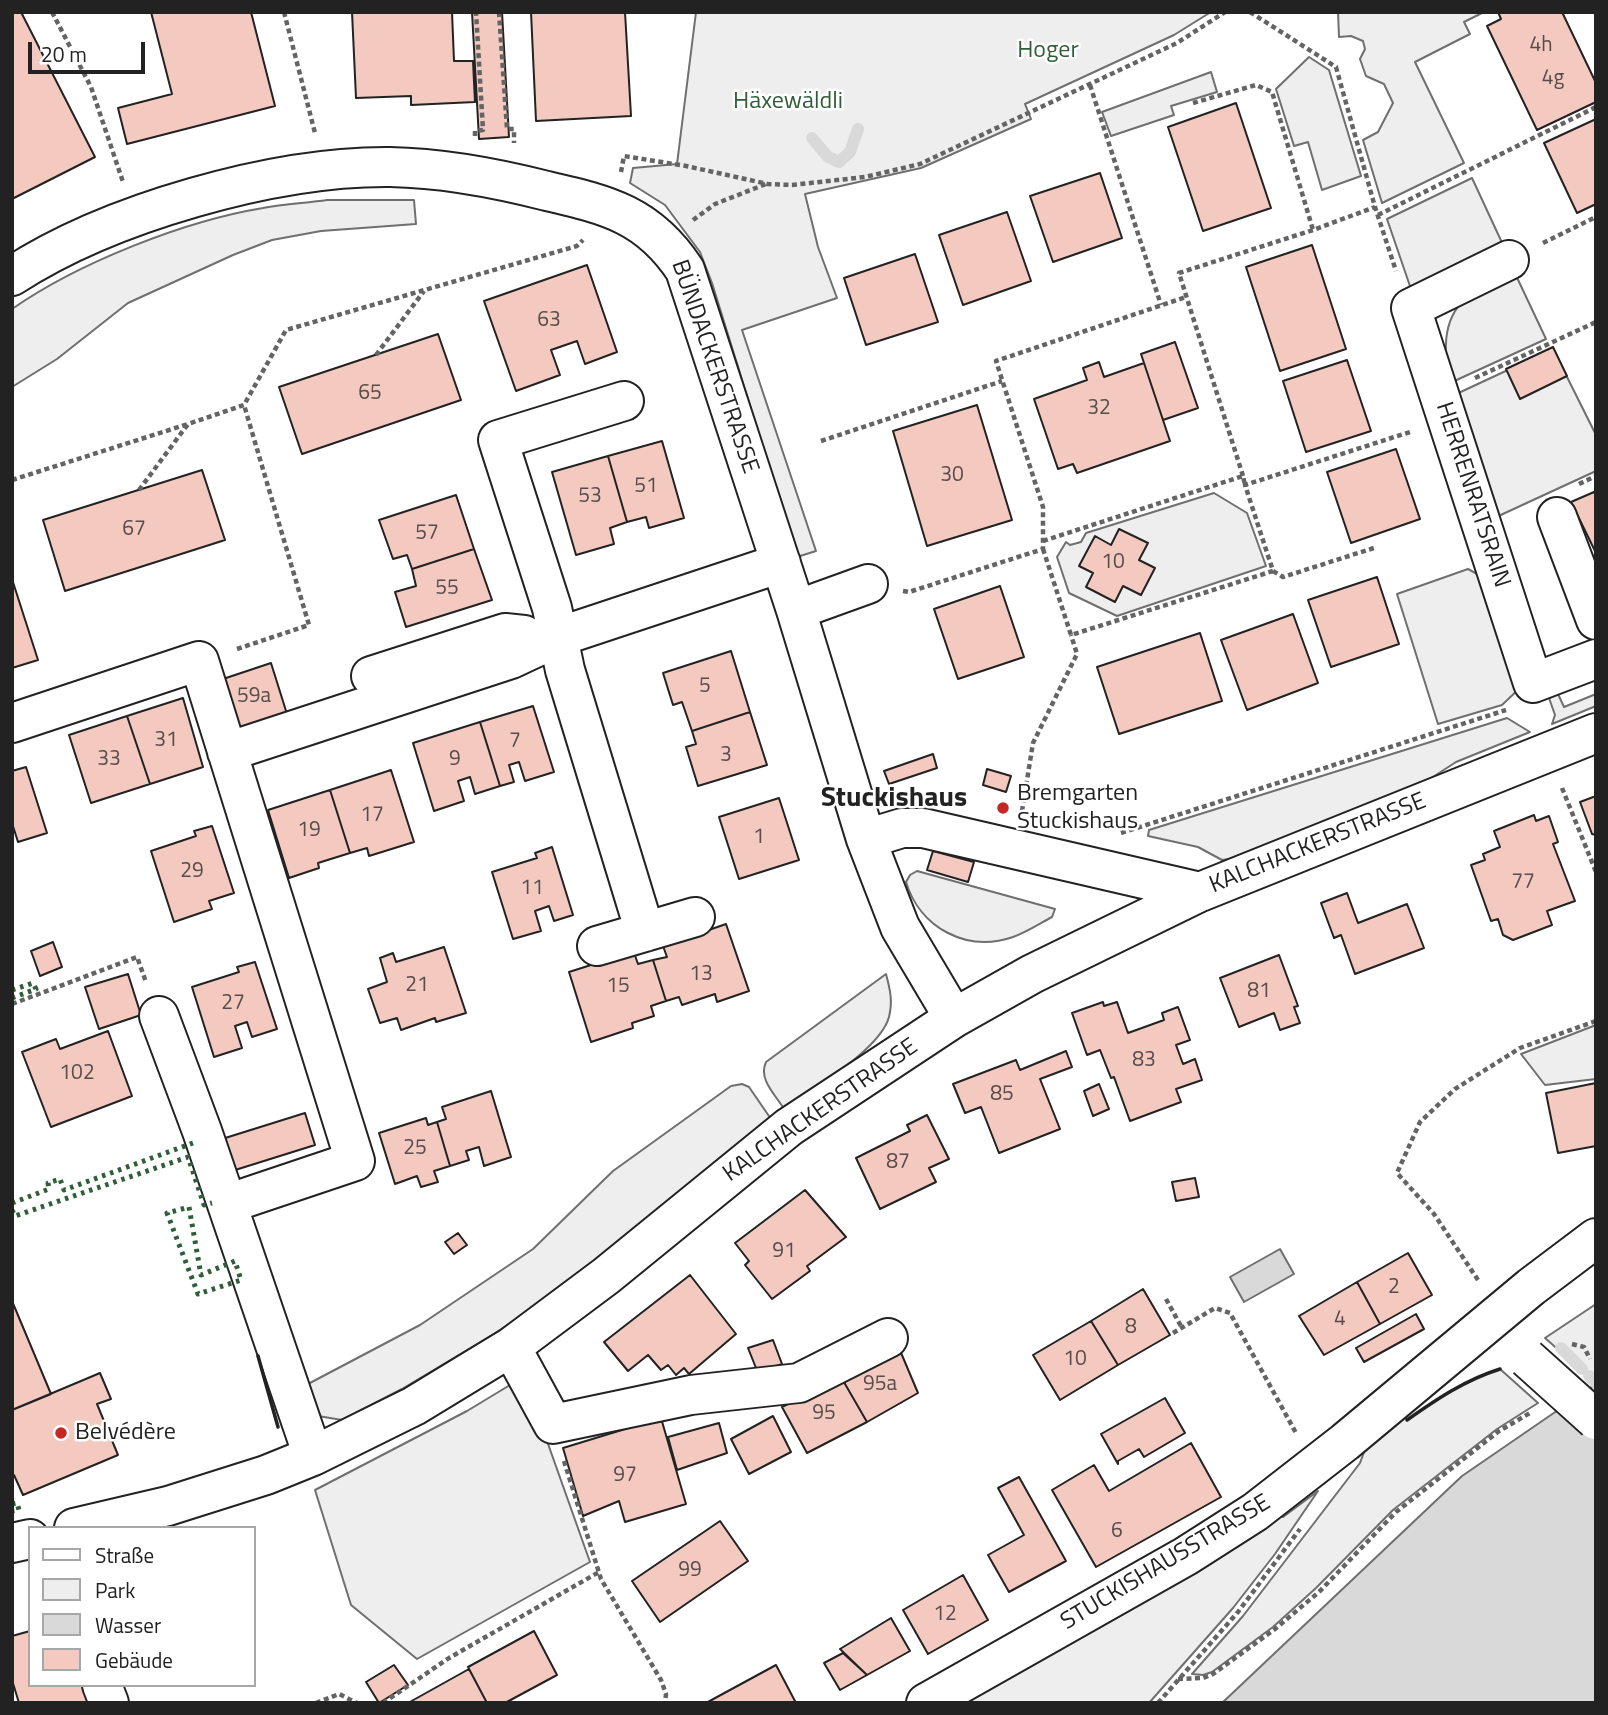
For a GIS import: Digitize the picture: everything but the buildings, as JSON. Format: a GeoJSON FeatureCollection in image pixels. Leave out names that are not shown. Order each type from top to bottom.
{"type":"FeatureCollection","features":[{"type":"Feature","properties":{"kind":"street","name":"BÜNDACKERSTRASSE"},"geometry":{"type":"LineString","coordinates":[[12,276],[78,241],[189,199],[326,170],[391,167],[476,175],[583,200],[637,220],[656,233],[685,270],[796,610],[866,839],[900,927],[954,1018]]}},
{"type":"Feature","properties":{"kind":"street"},"geometry":{"type":"LineString","coordinates":[[1411,308],[1508,260]]}},
{"type":"Feature","properties":{"kind":"street","name":"HERRENRATSRAIN"},"geometry":{"type":"LineString","coordinates":[[1411,308],[1443,407],[1520,697]]}},
{"type":"Feature","properties":{"kind":"street"},"geometry":{"type":"LineString","coordinates":[[624,401],[498,440],[552,608],[565,670],[645,932]]}},
{"type":"Feature","properties":{"kind":"street"},"geometry":{"type":"LineString","coordinates":[[1557,517],[1596,620]]}},
{"type":"Feature","properties":{"kind":"street"},"geometry":{"type":"LineString","coordinates":[[227,752],[511,659],[558,637],[781,563]]}},
{"type":"Feature","properties":{"kind":"street"},"geometry":{"type":"LineString","coordinates":[[796,610],[868,584]]}},
{"type":"Feature","properties":{"kind":"street"},"geometry":{"type":"LineString","coordinates":[[371,676],[505,634],[558,637]]}},
{"type":"Feature","properties":{"kind":"street"},"geometry":{"type":"LineString","coordinates":[[1520,697],[1596,659]]}},
{"type":"Feature","properties":{"kind":"street"},"geometry":{"type":"LineString","coordinates":[[12,723],[199,661],[355,1161],[226,1204]]}},
{"type":"Feature","properties":{"kind":"street","name":"KALCHACKERSTRASSE"},"geometry":{"type":"LineString","coordinates":[[82,1526],[209,1493],[313,1456],[414,1406],[511,1347],[606,1276],[789,1128],[954,1018],[1032,974],[1200,891],[1596,733]]}},
{"type":"Feature","properties":{"kind":"street"},"geometry":{"type":"LineString","coordinates":[[866,839],[912,827],[1200,891]]}},
{"type":"Feature","properties":{"kind":"street"},"geometry":{"type":"LineString","coordinates":[[597,946],[695,917]]}},
{"type":"Feature","properties":{"kind":"street"},"geometry":{"type":"LineString","coordinates":[[159,1016],[313,1456]]}},
{"type":"Feature","properties":{"kind":"street","name":"STUCKISHAUSSTRASSE"},"geometry":{"type":"LineString","coordinates":[[926,1703],[1186,1556],[1255,1512],[1596,1238]]}},
{"type":"Feature","properties":{"kind":"street"},"geometry":{"type":"LineString","coordinates":[[1489,1322],[1596,1420]]}},
{"type":"Feature","properties":{"kind":"street"},"geometry":{"type":"LineString","coordinates":[[511,1347],[553,1424],[691,1395],[799,1383],[888,1338]]}},
{"type":"Feature","properties":{"kind":"path"},"geometry":{"type":"LineString","coordinates":[[52,12],[92,87],[120,170]]}},
{"type":"Feature","properties":{"kind":"path"},"geometry":{"type":"LineString","coordinates":[[284,12],[310,114]]}},
{"type":"Feature","properties":{"kind":"path"},"geometry":{"type":"LineString","coordinates":[[477,12],[481,101]]}},
{"type":"Feature","properties":{"kind":"path"},"geometry":{"type":"LineString","coordinates":[[499,12],[506,103]]}},
{"type":"Feature","properties":{"kind":"path"},"geometry":{"type":"LineString","coordinates":[[624,156],[768,184],[815,183],[865,177],[920,164],[1177,43],[1225,12]]}},
{"type":"Feature","properties":{"kind":"path"},"geometry":{"type":"LineString","coordinates":[[1250,12],[1336,67],[1375,207],[1404,295],[1411,308]]}},
{"type":"Feature","properties":{"kind":"path"},"geometry":{"type":"LineString","coordinates":[[1090,85],[1161,305]]}},
{"type":"Feature","properties":{"kind":"path"},"geometry":{"type":"LineString","coordinates":[[1193,103],[1256,85],[1272,92],[1313,230]]}},
{"type":"Feature","properties":{"kind":"path"},"geometry":{"type":"LineString","coordinates":[[1378,215],[1596,107]]}},
{"type":"Feature","properties":{"kind":"path"},"geometry":{"type":"LineString","coordinates":[[667,245],[698,214],[715,204],[768,184]]}},
{"type":"Feature","properties":{"kind":"path"},"geometry":{"type":"LineString","coordinates":[[1375,207],[1179,273],[1273,571],[1283,577],[1377,547]]}},
{"type":"Feature","properties":{"kind":"path"},"geometry":{"type":"LineString","coordinates":[[12,480],[244,405],[286,330],[577,246],[614,210]]}},
{"type":"Feature","properties":{"kind":"path"},"geometry":{"type":"LineString","coordinates":[[1508,260],[1596,217]]}},
{"type":"Feature","properties":{"kind":"path"},"geometry":{"type":"LineString","coordinates":[[376,355],[425,290]]}},
{"type":"Feature","properties":{"kind":"path"},"geometry":{"type":"LineString","coordinates":[[1016,849],[1033,743],[1077,654],[1043,549],[1043,507],[996,361],[1186,297]]}},
{"type":"Feature","properties":{"kind":"path"},"geometry":{"type":"LineString","coordinates":[[1245,485],[1443,407],[1596,322]]}},
{"type":"Feature","properties":{"kind":"path"},"geometry":{"type":"LineString","coordinates":[[821,441],[1002,381]]}},
{"type":"Feature","properties":{"kind":"path"},"geometry":{"type":"LineString","coordinates":[[199,661],[309,625],[244,405]]}},
{"type":"Feature","properties":{"kind":"path"},"geometry":{"type":"LineString","coordinates":[[139,490],[188,424]]}},
{"type":"Feature","properties":{"kind":"path"},"geometry":{"type":"LineString","coordinates":[[1043,541],[1243,476]]}},
{"type":"Feature","properties":{"kind":"path"},"geometry":{"type":"LineString","coordinates":[[868,584],[909,592],[1043,549]]}},
{"type":"Feature","properties":{"kind":"path"},"geometry":{"type":"LineString","coordinates":[[1071,635],[1273,571]]}},
{"type":"Feature","properties":{"kind":"path"},"geometry":{"type":"LineString","coordinates":[[1111,836],[1520,697]]}},
{"type":"Feature","properties":{"kind":"path"},"geometry":{"type":"LineString","coordinates":[[1551,751],[1596,872]]}},
{"type":"Feature","properties":{"kind":"path"},"geometry":{"type":"LineString","coordinates":[[12,1004],[137,957]]}},
{"type":"Feature","properties":{"kind":"path"},"geometry":{"type":"LineString","coordinates":[[1475,1276],[1434,1214],[1397,1173],[1416,1127],[1455,1089],[1511,1053],[1538,1040],[1596,1021]]}},
{"type":"Feature","properties":{"kind":"path"},"geometry":{"type":"LineString","coordinates":[[1166,1299],[1181,1328]]}},
{"type":"Feature","properties":{"kind":"path"},"geometry":{"type":"LineString","coordinates":[[1173,1333],[1215,1308],[1230,1313],[1292,1427]]}},
{"type":"Feature","properties":{"kind":"path"},"geometry":{"type":"LineString","coordinates":[[1178,1679],[1203,1678],[1213,1674],[1275,1629],[1319,1592],[1396,1512],[1499,1431],[1531,1412]]}},
{"type":"Feature","properties":{"kind":"path"},"geometry":{"type":"LineString","coordinates":[[553,1424],[599,1572],[661,1680],[666,1694],[665,1703]]}},
{"type":"Feature","properties":{"kind":"path"},"geometry":{"type":"LineString","coordinates":[[1157,1703],[1238,1612],[1303,1525]]}},
{"type":"Feature","properties":{"kind":"path"},"geometry":{"type":"LineString","coordinates":[[383,1703],[449,1658],[599,1572]]}},
{"type":"Feature","properties":{"kind":"path"},"geometry":{"type":"LineString","coordinates":[[316,1703],[339,1694],[355,1703]]}},
{"type":"Feature","properties":{"kind":"green space","name":"Häxewäldli"},"geometry":{"type":"Polygon","coordinates":[[[696,12],[1211,12],[1174,35],[1025,104],[1031,119],[921,168],[805,194],[818,247],[837,298],[742,330],[816,551],[797,557],[700,252],[665,205],[630,183],[633,168],[677,164],[696,12]]]}},
{"type":"Feature","properties":{"kind":"green space"},"geometry":{"type":"Polygon","coordinates":[[[1338,12],[1484,12],[1464,22],[1470,34],[1415,62],[1464,163],[1382,203],[1363,140],[1378,132],[1393,103],[1384,84],[1366,76],[1360,59],[1365,49],[1363,41],[1351,36],[1339,37],[1338,12]]]}},
{"type":"Feature","properties":{"kind":"green space"},"geometry":{"type":"Polygon","coordinates":[[[1309,57],[1329,70],[1361,176],[1322,190],[1308,142],[1294,146],[1276,89],[1309,57]]]}},
{"type":"Feature","properties":{"kind":"green space"},"geometry":{"type":"Polygon","coordinates":[[[1211,72],[1217,92],[1171,106],[1174,115],[1111,136],[1102,112],[1211,72]]]}},
{"type":"Feature","properties":{"kind":"green space"},"geometry":{"type":"Polygon","coordinates":[[[1472,178],[1504,247],[1412,292],[1387,219],[1472,178]]]}},
{"type":"Feature","properties":{"kind":"green space"},"geometry":{"type":"Polygon","coordinates":[[[327,200],[414,200],[416,224],[321,231],[272,240],[233,255],[128,303],[57,359],[12,387],[12,309],[38,292],[100,260],[200,223],[263,208],[327,200]]]}},
{"type":"Feature","properties":{"kind":"green space"},"geometry":{"type":"Polygon","coordinates":[[[1512,267],[1546,339],[1450,383],[1446,339],[1452,317],[1470,294],[1512,267]]]}},
{"type":"Feature","properties":{"kind":"green space"},"geometry":{"type":"Polygon","coordinates":[[[1553,349],[1596,435],[1596,471],[1492,519],[1452,396],[1553,349]]]}},
{"type":"Feature","properties":{"kind":"green space"},"geometry":{"type":"Polygon","coordinates":[[[1214,493],[1247,513],[1266,566],[1117,616],[1069,593],[1057,557],[1066,542],[1070,545],[1081,542],[1086,533],[1214,493]]]}},
{"type":"Feature","properties":{"kind":"green space"},"geometry":{"type":"Polygon","coordinates":[[[1468,569],[1488,580],[1522,686],[1502,705],[1438,724],[1397,594],[1468,569]]]}},
{"type":"Feature","properties":{"kind":"green space"},"geometry":{"type":"Polygon","coordinates":[[[1558,694],[1564,707],[1596,694],[1596,706],[1552,724],[1555,715],[1549,698],[1558,694]]]}},
{"type":"Feature","properties":{"kind":"green space"},"geometry":{"type":"Polygon","coordinates":[[[1507,718],[1530,732],[1456,762],[1419,786],[1229,859],[1222,860],[1198,847],[1148,836],[1149,830],[1507,718]]]}},
{"type":"Feature","properties":{"kind":"green space"},"geometry":{"type":"Polygon","coordinates":[[[917,871],[1055,909],[1052,917],[1013,937],[979,942],[963,939],[947,933],[922,912],[906,882],[910,875],[917,871]]]}},
{"type":"Feature","properties":{"kind":"green space"},"geometry":{"type":"Polygon","coordinates":[[[886,974],[891,1006],[883,1030],[844,1067],[784,1109],[766,1080],[766,1062],[886,974]]]}},
{"type":"Feature","properties":{"kind":"green space"},"geometry":{"type":"Polygon","coordinates":[[[1596,1025],[1596,1079],[1545,1085],[1521,1054],[1596,1025]]]}},
{"type":"Feature","properties":{"kind":"green space"},"geometry":{"type":"Polygon","coordinates":[[[742,1084],[749,1087],[771,1119],[552,1295],[494,1334],[402,1389],[342,1420],[318,1416],[308,1384],[420,1325],[533,1249],[613,1171],[731,1086],[742,1084]]]}},
{"type":"Feature","properties":{"kind":"green space"},"geometry":{"type":"Polygon","coordinates":[[[1596,1304],[1596,1383],[1545,1338],[1596,1304]]]}},
{"type":"Feature","properties":{"kind":"green space"},"geometry":{"type":"Polygon","coordinates":[[[1500,1369],[1538,1403],[1497,1429],[1393,1510],[1273,1627],[1212,1672],[1192,1674],[1243,1616],[1360,1463],[1367,1444],[1403,1415],[1408,1420],[1452,1391],[1500,1369]]]}},
{"type":"Feature","properties":{"kind":"green space"},"geometry":{"type":"Polygon","coordinates":[[[510,1385],[547,1441],[590,1562],[417,1659],[351,1605],[315,1490],[467,1411],[510,1385]]]}},
{"type":"Feature","properties":{"kind":"green space"},"geometry":{"type":"Polygon","coordinates":[[[1318,1491],[1275,1554],[1233,1608],[1149,1703],[959,1703],[1280,1514],[1283,1517],[1318,1491]]]}},
{"type":"Feature","properties":{"kind":"water"},"geometry":{"type":"Polygon","coordinates":[[[1280,1249],[1294,1274],[1244,1302],[1230,1277],[1280,1249]]]}},
{"type":"Feature","properties":{"kind":"water"},"geometry":{"type":"Polygon","coordinates":[[[1596,1384],[1596,1703],[1222,1703],[1462,1476],[1596,1384]]]}},
{"type":"Feature","properties":{"kind":"waterway"},"geometry":{"type":"LineString","coordinates":[[812,138],[828,157],[839,162],[850,152],[858,129]]}},
{"type":"Feature","properties":{"kind":"waterway"},"geometry":{"type":"LineString","coordinates":[[1561,1348],[1582,1369]]}},
{"type":"Feature","properties":{"kind":"waterway"},"geometry":{"type":"LineString","coordinates":[[1589,1376],[1596,1383]]}},
{"type":"Feature","properties":{"kind":"hedge"},"geometry":{"type":"LineString","coordinates":[[12,990],[33,983],[36,989],[12,998]]}},
{"type":"Feature","properties":{"kind":"hedge"},"geometry":{"type":"LineString","coordinates":[[12,1203],[49,1189],[48,1183],[60,1179],[64,1190],[193,1143]]}},
{"type":"Feature","properties":{"kind":"hedge"},"geometry":{"type":"LineString","coordinates":[[12,1210],[15,1216],[188,1157],[204,1205],[212,1203]]}},
{"type":"Feature","properties":{"kind":"hedge"},"geometry":{"type":"LineString","coordinates":[[189,1207],[201,1275],[235,1261],[241,1280],[198,1294],[167,1213],[189,1207]]}},
{"type":"Feature","properties":{"kind":"hedge"},"geometry":{"type":"LineString","coordinates":[[12,1504],[17,1503],[19,1510],[12,1511]]}},
{"type":"Feature","properties":{"kind":"wall"},"geometry":{"type":"LineString","coordinates":[[258,1356],[278,1427]]}},
{"type":"Feature","properties":{"kind":"wall"},"geometry":{"type":"LineString","coordinates":[[1407,1420],[1463,1384],[1500,1369]]}},
{"type":"Feature","properties":{"kind":"place","name":"Bremgarten Stuckishaus"},"geometry":{"type":"Point","coordinates":[1003,808]}},
{"type":"Feature","properties":{"kind":"place","name":"Belvédère"},"geometry":{"type":"Point","coordinates":[61,1433]}},
{"type":"Feature","properties":{"kind":"district","name":"Stuckishaus"},"geometry":{"type":"Point","coordinates":[894,799]}},
{"type":"Feature","properties":{"kind":"park label","name":"Hoger"},"geometry":{"type":"Point","coordinates":[1048,51]}}]}
